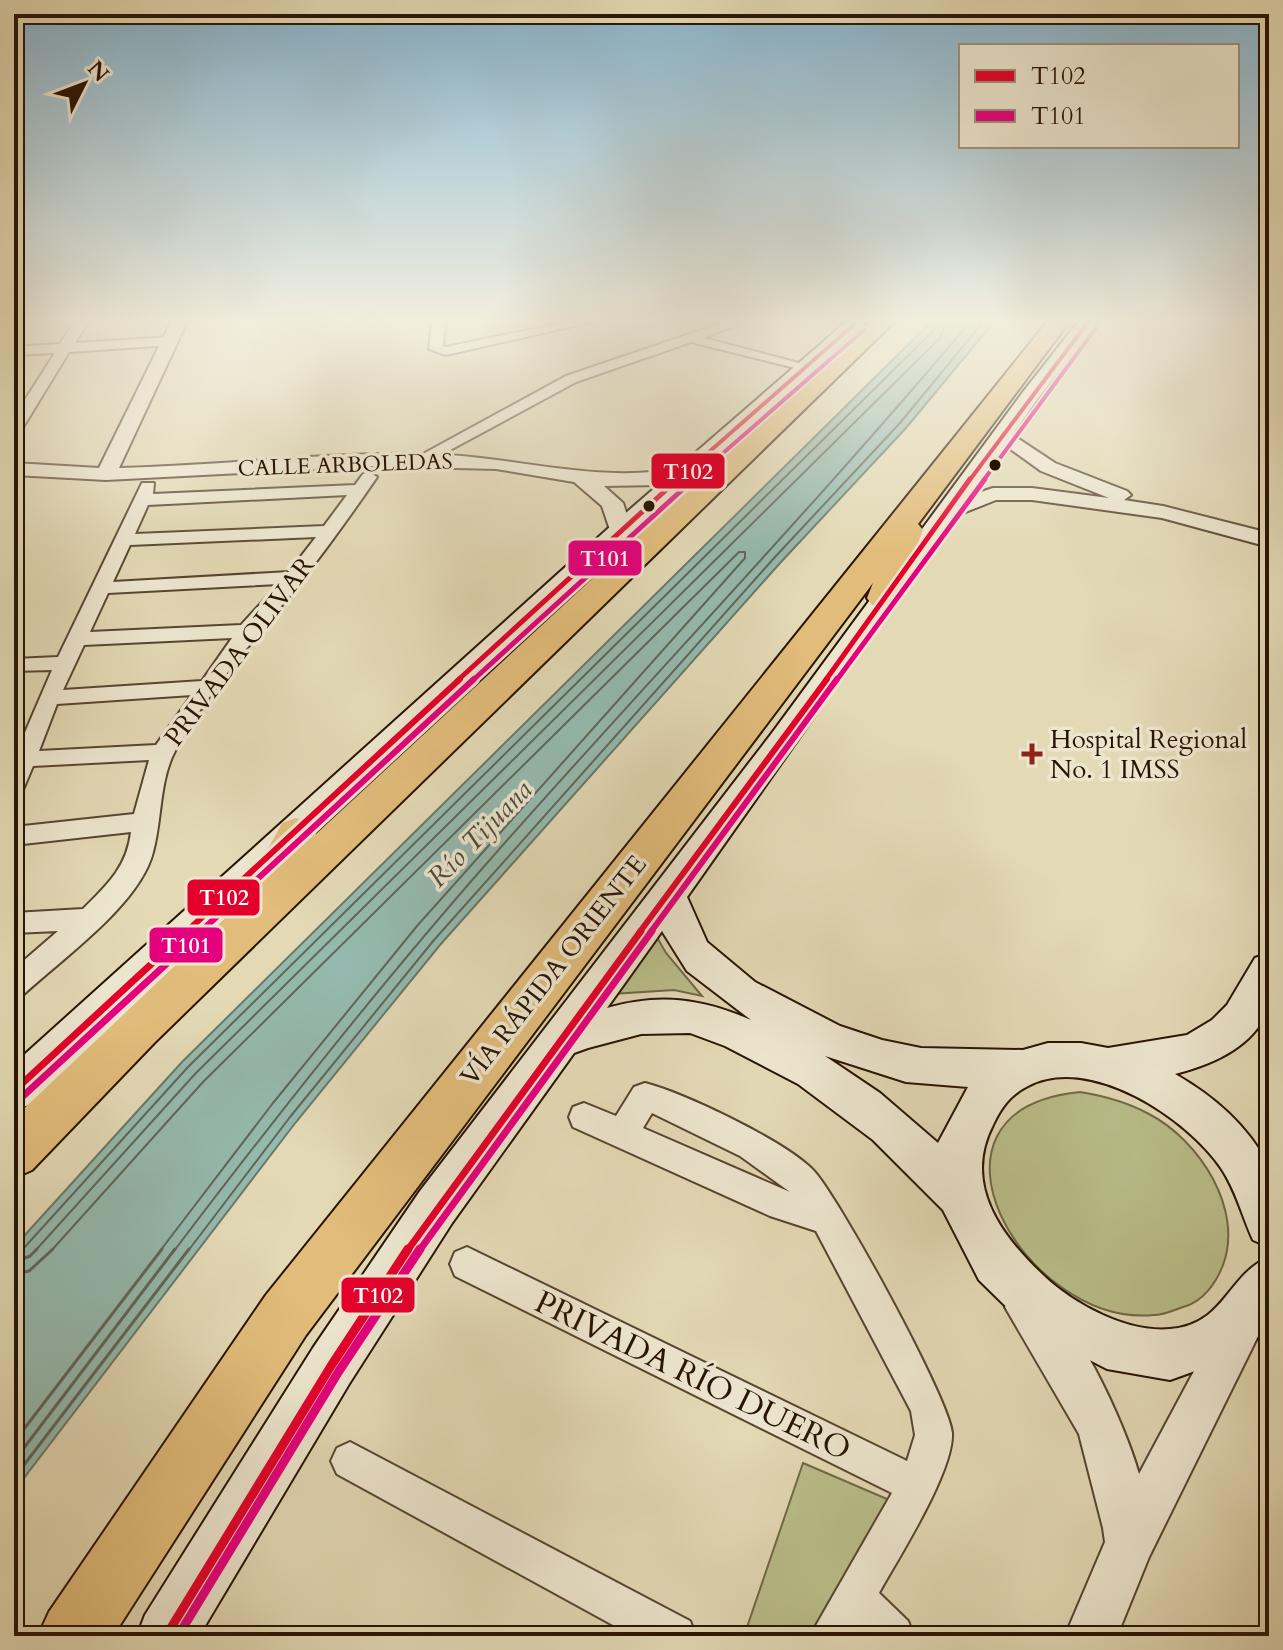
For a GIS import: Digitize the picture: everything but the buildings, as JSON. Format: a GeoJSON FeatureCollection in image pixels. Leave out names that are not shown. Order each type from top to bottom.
{"type":"FeatureCollection","features":[{"type":"Feature","properties":{"kind":"highway"},"geometry":{"type":"LineString","coordinates":[[21,1127],[137,1029],[802,399]]}},
{"type":"Feature","properties":{"kind":"highway","name":"VÍA RÁPIDA ORIENTE"},"geometry":{"type":"LineString","coordinates":[[73,1636],[286,1315],[936,502],[1006,399]]}},
{"type":"Feature","properties":{"kind":"highway"},"geometry":{"type":"LineString","coordinates":[[883,598],[936,502]]}},
{"type":"Feature","properties":{"kind":"highway"},"geometry":{"type":"LineString","coordinates":[[137,1029],[152,999],[284,857],[296,833]]}},
{"type":"Feature","properties":{"kind":"main road"},"geometry":{"type":"LineString","coordinates":[[21,1127],[296,833],[621,530],[770,399]]}},
{"type":"Feature","properties":{"kind":"main road"},"geometry":{"type":"LineString","coordinates":[[936,502],[1002,434],[1029,399]]}},
{"type":"Feature","properties":{"kind":"main road"},"geometry":{"type":"LineString","coordinates":[[166,1636],[331,1366],[427,1221],[883,598]]}},
{"type":"Feature","properties":{"kind":"main road"},"geometry":{"type":"LineString","coordinates":[[668,895],[678,928],[700,960],[726,983],[859,1054],[908,1065],[958,1070],[1024,1068],[1063,1061],[1106,1065],[1171,1059],[1203,1051],[1242,1017],[1269,969]]}},
{"type":"Feature","properties":{"kind":"main road"},"geometry":{"type":"LineString","coordinates":[[562,1040],[610,1022],[667,1014],[700,1016],[828,1077],[868,1105],[962,1198]]}},
{"type":"Feature","properties":{"kind":"main road"},"geometry":{"type":"LineString","coordinates":[[1106,1065],[1151,1081],[1193,1107],[1230,1143],[1257,1186],[1269,1224]]}},
{"type":"Feature","properties":{"kind":"main road"},"geometry":{"type":"LineString","coordinates":[[1024,1068],[997,1082],[976,1103],[963,1130],[958,1162],[962,1198],[981,1243],[1013,1285],[1055,1320],[1104,1344],[1155,1355],[1201,1350],[1239,1330],[1258,1307],[1269,1281]]}},
{"type":"Feature","properties":{"kind":"street"},"geometry":{"type":"LineString","coordinates":[[106,474],[143,399]]}},
{"type":"Feature","properties":{"kind":"street"},"geometry":{"type":"LineString","coordinates":[[420,460],[534,399]]}},
{"type":"Feature","properties":{"kind":"street"},"geometry":{"type":"LineString","coordinates":[[14,429],[19,412]]}},
{"type":"Feature","properties":{"kind":"street"},"geometry":{"type":"LineString","coordinates":[[1002,434],[1048,467],[1163,512],[1269,540]]}},
{"type":"Feature","properties":{"kind":"street","name":"CALLE ARBOLEDAS"},"geometry":{"type":"LineString","coordinates":[[14,469],[106,474],[420,460],[532,466],[582,478],[641,483],[685,473]]}},
{"type":"Feature","properties":{"kind":"street"},"geometry":{"type":"LineString","coordinates":[[1032,494],[1017,482],[1017,474],[1022,470],[1048,467]]}},
{"type":"Feature","properties":{"kind":"street","name":"CALLE ARBOLEDAS"},"geometry":{"type":"LineString","coordinates":[[582,478],[612,503],[621,530]]}},
{"type":"Feature","properties":{"kind":"street","name":"PRIVADA OLIVAR"},"geometry":{"type":"LineString","coordinates":[[14,786],[49,698],[121,540],[146,494],[362,483],[295,577],[247,631],[163,752],[144,822],[141,852],[128,879],[90,919],[14,986]]}},
{"type":"Feature","properties":{"kind":"street"},"geometry":{"type":"LineString","coordinates":[[936,502],[993,494],[1032,494],[1163,512]]}},
{"type":"Feature","properties":{"kind":"street"},"geometry":{"type":"LineString","coordinates":[[121,540],[327,531]]}},
{"type":"Feature","properties":{"kind":"street"},"geometry":{"type":"LineString","coordinates":[[101,588],[295,577]]}},
{"type":"Feature","properties":{"kind":"street"},"geometry":{"type":"LineString","coordinates":[[77,639],[247,631]]}},
{"type":"Feature","properties":{"kind":"street"},"geometry":{"type":"LineString","coordinates":[[22,672],[63,669]]}},
{"type":"Feature","properties":{"kind":"street"},"geometry":{"type":"LineString","coordinates":[[49,698],[206,687]]}},
{"type":"Feature","properties":{"kind":"street"},"geometry":{"type":"LineString","coordinates":[[25,759],[163,752]]}},
{"type":"Feature","properties":{"kind":"street"},"geometry":{"type":"LineString","coordinates":[[14,836],[144,822]]}},
{"type":"Feature","properties":{"kind":"street"},"geometry":{"type":"LineString","coordinates":[[14,923],[90,919]]}},
{"type":"Feature","properties":{"kind":"street"},"geometry":{"type":"LineString","coordinates":[[622,1134],[645,1097],[751,1146],[801,1180],[827,1218],[928,1407],[934,1435],[918,1486],[831,1636]]}},
{"type":"Feature","properties":{"kind":"street"},"geometry":{"type":"LineString","coordinates":[[584,1117],[781,1205],[827,1218]]}},
{"type":"Feature","properties":{"kind":"street","name":"PRIVADA RÍO DUERO"},"geometry":{"type":"LineString","coordinates":[[467,1264],[918,1486]]}},
{"type":"Feature","properties":{"kind":"street"},"geometry":{"type":"LineString","coordinates":[[1013,1285],[1070,1370],[1102,1431],[1115,1468],[1130,1542]]}},
{"type":"Feature","properties":{"kind":"street"},"geometry":{"type":"LineString","coordinates":[[1091,1636],[1130,1542],[1239,1330]]}},
{"type":"Feature","properties":{"kind":"street"},"geometry":{"type":"LineString","coordinates":[[350,1461],[675,1636]]}},
{"type":"Feature","properties":{"kind":"street"},"geometry":{"type":"LineString","coordinates":[[855,1598],[893,1636]]}},
{"type":"Feature","properties":{"kind":"green space"},"geometry":{"type":"Polygon","coordinates":[[[654,932],[666,953],[702,996],[674,990],[611,994],[654,932]]]}},
{"type":"Feature","properties":{"kind":"green space"},"geometry":{"type":"Polygon","coordinates":[[[1080,1092],[1124,1103],[1149,1114],[1185,1141],[1213,1178],[1227,1221],[1228,1244],[1217,1278],[1203,1296],[1190,1304],[1158,1315],[1106,1310],[1063,1288],[1026,1255],[1001,1215],[990,1174],[997,1136],[1026,1107],[1080,1092]]]}},
{"type":"Feature","properties":{"kind":"green space"},"geometry":{"type":"Polygon","coordinates":[[[803,1463],[894,1502],[813,1636],[744,1636],[803,1463]]]}},
{"type":"Feature","properties":{"kind":"water","name":"Río Tijuana"},"geometry":{"type":"Polygon","coordinates":[[[853,399],[930,399],[440,945],[296,1122],[14,1491],[14,1247],[182,1062],[853,399]]]}},
{"type":"Feature","properties":{"kind":"transit line","name":"T102"},"geometry":{"type":"LineString","coordinates":[[14,1091],[621,530],[770,399]]}},
{"type":"Feature","properties":{"kind":"transit line","name":"T101"},"geometry":{"type":"LineString","coordinates":[[21,1098],[628,537],[785,399]]}},
{"type":"Feature","properties":{"kind":"transit line","name":"T102"},"geometry":{"type":"LineString","coordinates":[[166,1636],[331,1366],[436,1207],[783,740],[1028,399]]}},
{"type":"Feature","properties":{"kind":"transit line","name":"T101"},"geometry":{"type":"LineString","coordinates":[[178,1636],[339,1371],[444,1213],[1044,399]]}},
{"type":"Feature","properties":{"kind":"place","name":"Hospital Regional No. 1 IMSS"},"geometry":{"type":"Point","coordinates":[1032,754]}}]}
